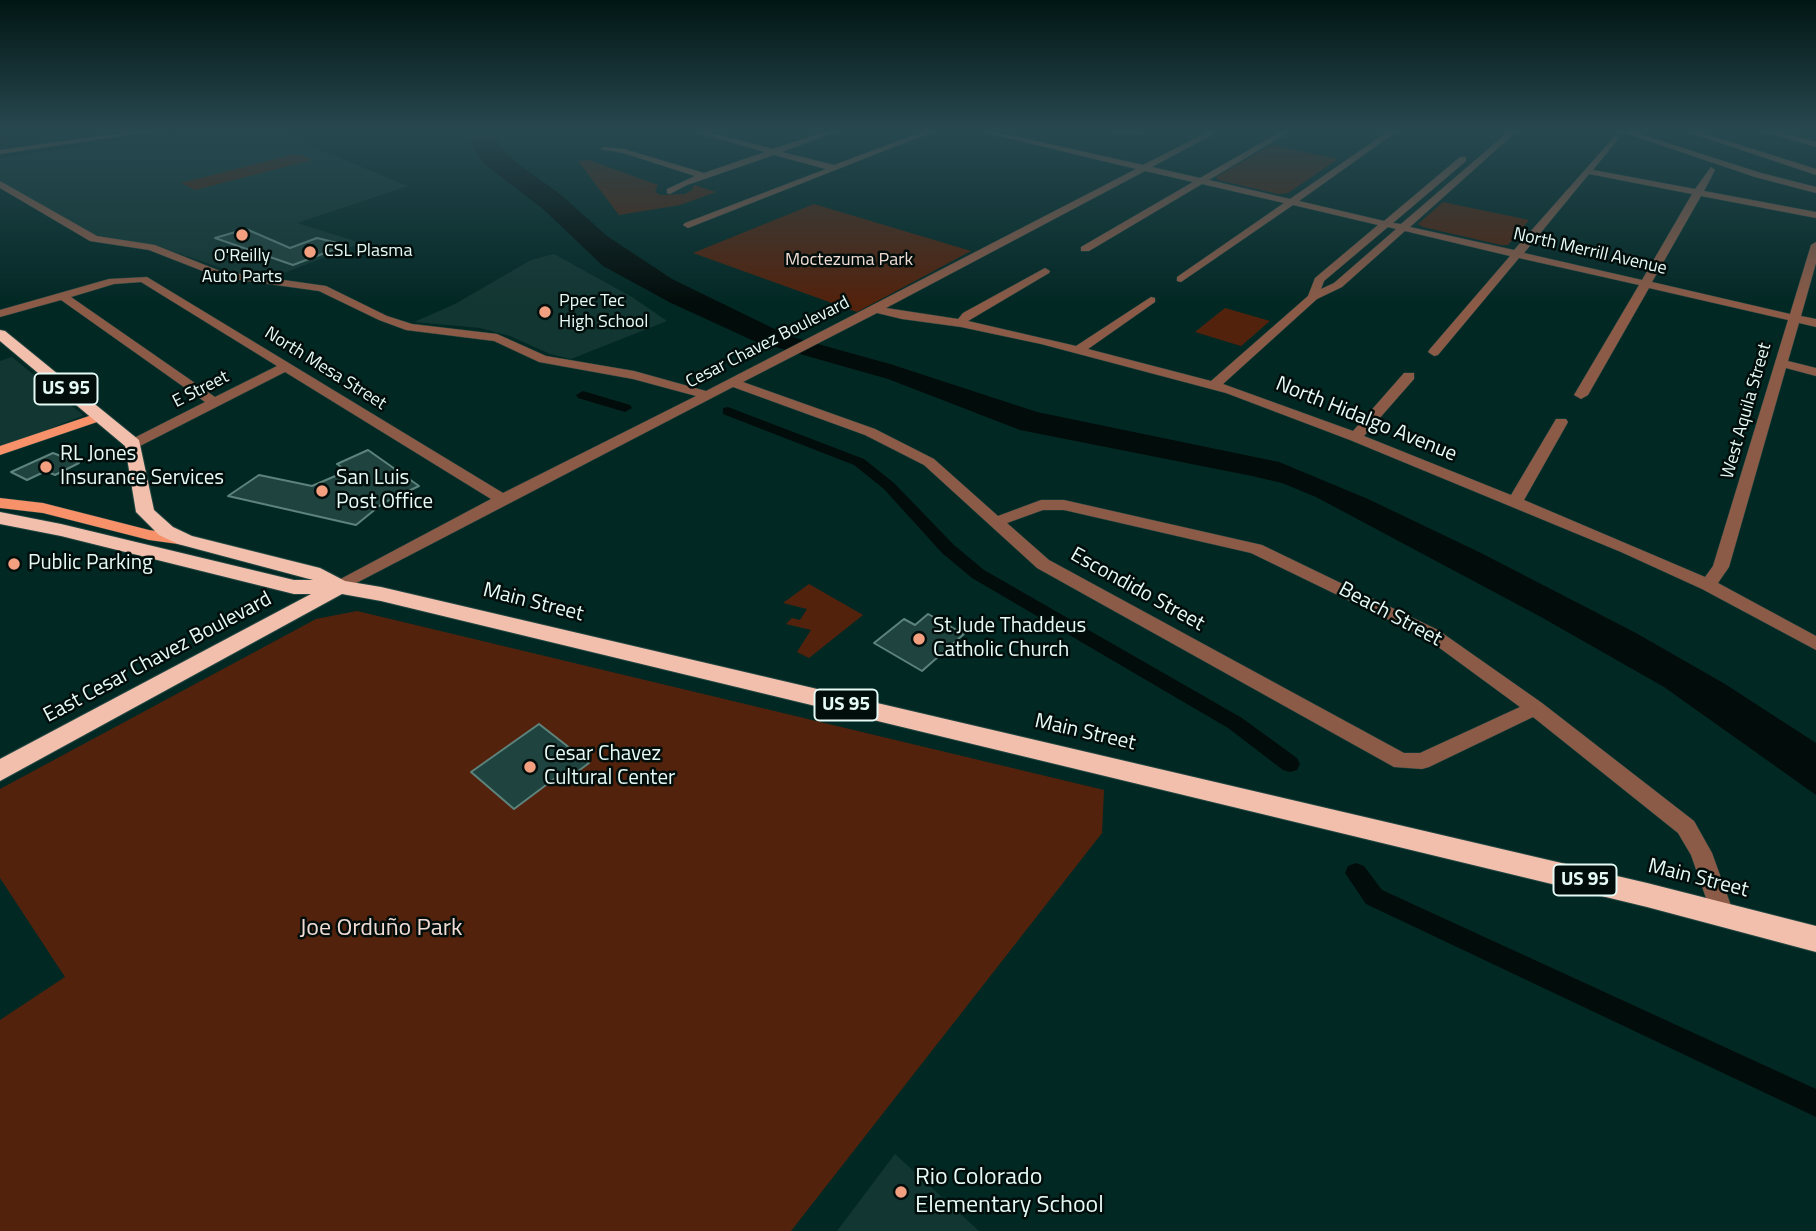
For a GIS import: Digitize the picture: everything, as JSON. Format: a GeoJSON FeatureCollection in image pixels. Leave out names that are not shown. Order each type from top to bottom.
{"type":"FeatureCollection","features":[{"type":"Feature","properties":{"kind":"highway","name":"US 95"},"geometry":{"type":"LineString","coordinates":[[0,334],[133,444],[145,512],[166,531],[185,540]]}},
{"type":"Feature","properties":{"kind":"highway","name":"Main Street"},"geometry":{"type":"LineString","coordinates":[[5,518],[294,587],[340,587],[381,594],[1722,914],[1816,939]]}},
{"type":"Feature","properties":{"kind":"highway","name":"Main Street"},"geometry":{"type":"LineString","coordinates":[[185,540],[313,572],[340,587]]}},
{"type":"Feature","properties":{"kind":"highway","name":"East Cesar Chavez Boulevard"},"geometry":{"type":"LineString","coordinates":[[0,771],[340,587]]}},
{"type":"Feature","properties":{"kind":"main road"},"geometry":{"type":"LineString","coordinates":[[0,458],[101,416]]}},
{"type":"Feature","properties":{"kind":"main road"},"geometry":{"type":"LineString","coordinates":[[0,451],[46,437]]}},
{"type":"Feature","properties":{"kind":"main road","name":"Main Street"},"geometry":{"type":"LineString","coordinates":[[0,503],[43,508],[116,527],[185,540]]}},
{"type":"Feature","properties":{"kind":"street"},"geometry":{"type":"LineString","coordinates":[[9,189],[94,239],[151,247],[218,274],[322,289],[383,318],[410,327],[498,338],[543,359],[634,375],[708,395]]}},
{"type":"Feature","properties":{"kind":"street"},"geometry":{"type":"LineString","coordinates":[[688,225],[779,189]]}},
{"type":"Feature","properties":{"kind":"street","name":"Cesar Chavez Boulevard"},"geometry":{"type":"LineString","coordinates":[[340,587],[1102,189]]}},
{"type":"Feature","properties":{"kind":"street"},"geometry":{"type":"LineString","coordinates":[[1085,249],[1188,189]]}},
{"type":"Feature","properties":{"kind":"street","name":"North Merrill Avenue"},"geometry":{"type":"LineString","coordinates":[[1241,189],[1816,323]]}},
{"type":"Feature","properties":{"kind":"street"},"geometry":{"type":"LineString","coordinates":[[1181,279],[1309,189]]}},
{"type":"Feature","properties":{"kind":"street"},"geometry":{"type":"LineString","coordinates":[[1312,297],[1319,280],[1426,189]]}},
{"type":"Feature","properties":{"kind":"street"},"geometry":{"type":"LineString","coordinates":[[1214,384],[1312,297],[1338,285],[1446,189]]}},
{"type":"Feature","properties":{"kind":"street"},"geometry":{"type":"LineString","coordinates":[[1434,352],[1570,189]]}},
{"type":"Feature","properties":{"kind":"street"},"geometry":{"type":"LineString","coordinates":[[1684,189],[1816,215]]}},
{"type":"Feature","properties":{"kind":"street"},"geometry":{"type":"LineString","coordinates":[[1581,395],[1698,192]]}},
{"type":"Feature","properties":{"kind":"street","name":"West Aquila Street"},"geometry":{"type":"LineString","coordinates":[[1708,585],[1721,567],[1816,245]]}},
{"type":"Feature","properties":{"kind":"street"},"geometry":{"type":"LineString","coordinates":[[961,323],[967,316],[1045,271]]}},
{"type":"Feature","properties":{"kind":"street","name":"North Mesa Street"},"geometry":{"type":"LineString","coordinates":[[63,296],[124,279],[146,280],[503,500]]}},
{"type":"Feature","properties":{"kind":"street"},"geometry":{"type":"LineString","coordinates":[[0,314],[63,296],[215,403]]}},
{"type":"Feature","properties":{"kind":"street"},"geometry":{"type":"LineString","coordinates":[[1080,350],[1151,300]]}},
{"type":"Feature","properties":{"kind":"street","name":"North Hidalgo Avenue"},"geometry":{"type":"LineString","coordinates":[[876,309],[902,316],[961,323],[1214,384],[1355,437],[1515,502],[1708,585],[1816,644]]}},
{"type":"Feature","properties":{"kind":"street"},"geometry":{"type":"LineString","coordinates":[[1781,363],[1816,372]]}},
{"type":"Feature","properties":{"kind":"street","name":"E Street"},"geometry":{"type":"LineString","coordinates":[[133,444],[285,368]]}},
{"type":"Feature","properties":{"kind":"street"},"geometry":{"type":"LineString","coordinates":[[1355,437],[1409,376]]}},
{"type":"Feature","properties":{"kind":"street","name":"Escondido Street"},"geometry":{"type":"LineString","coordinates":[[731,382],[870,432],[929,462],[1043,564],[1401,761],[1422,761],[1535,708]]}},
{"type":"Feature","properties":{"kind":"street"},"geometry":{"type":"LineString","coordinates":[[1515,502],[1561,422]]}},
{"type":"Feature","properties":{"kind":"street","name":"Beach Street"},"geometry":{"type":"LineString","coordinates":[[996,522],[1041,505],[1064,505],[1256,549],[1432,634],[1535,708],[1686,827],[1701,853],[1722,914]]}},
{"type":"Feature","properties":{"kind":"shaded area"},"geometry":{"type":"Polygon","coordinates":[[[9,189],[398,189],[297,223],[361,243],[274,277],[242,275],[154,245],[85,233],[9,189]]]}},
{"type":"Feature","properties":{"kind":"shaded area"},"geometry":{"type":"Polygon","coordinates":[[[517,189],[554,189],[607,236],[672,279],[789,336],[890,364],[1037,412],[1279,462],[1368,499],[1481,553],[1636,633],[1725,684],[1816,743],[1816,795],[1664,687],[1541,617],[1316,497],[1282,483],[1252,476],[1020,430],[888,379],[754,341],[671,303],[603,266],[543,209],[517,189]]]}},
{"type":"Feature","properties":{"kind":"shaded area","name":"Ppec Tec High School"},"geometry":{"type":"Polygon","coordinates":[[[554,254],[632,297],[667,321],[571,359],[550,354],[510,336],[480,328],[414,322],[455,304],[531,260],[554,254]]]}},
{"type":"Feature","properties":{"kind":"shaded area"},"geometry":{"type":"Polygon","coordinates":[[[12,357],[83,415],[0,448],[0,361],[12,357]]]}},
{"type":"Feature","properties":{"kind":"shaded area","name":"Rio Colorado Elementary School"},"geometry":{"type":"Polygon","coordinates":[[[895,1154],[979,1231],[837,1231],[895,1154]]]}},
{"type":"Feature","properties":{"kind":"green space"},"geometry":{"type":"Polygon","coordinates":[[[600,189],[656,189],[655,192],[661,195],[685,194],[692,189],[716,192],[680,205],[619,215],[600,189]]]}},
{"type":"Feature","properties":{"kind":"green space"},"geometry":{"type":"Polygon","coordinates":[[[1258,189],[1293,189],[1278,194],[1258,189]]]}},
{"type":"Feature","properties":{"kind":"green space"},"geometry":{"type":"Polygon","coordinates":[[[1443,202],[1529,220],[1508,245],[1418,224],[1443,202]]]}},
{"type":"Feature","properties":{"kind":"green space","name":"Moctezuma Park"},"geometry":{"type":"Polygon","coordinates":[[[814,204],[971,251],[857,312],[693,253],[814,204]]]}},
{"type":"Feature","properties":{"kind":"green space"},"geometry":{"type":"Polygon","coordinates":[[[1225,308],[1270,321],[1241,346],[1195,332],[1225,308]]]}},
{"type":"Feature","properties":{"kind":"green space"},"geometry":{"type":"Polygon","coordinates":[[[809,584],[863,615],[809,658],[797,652],[811,630],[786,624],[792,618],[800,620],[807,609],[783,603],[809,584]]]}},
{"type":"Feature","properties":{"kind":"green space","name":"Joe Orduño Park"},"geometry":{"type":"Polygon","coordinates":[[[357,611],[1104,790],[1102,833],[791,1231],[0,1231],[0,1020],[65,977],[0,878],[0,789],[316,619],[357,611]]]}},
{"type":"Feature","properties":{"kind":"building"},"geometry":{"type":"Polygon","coordinates":[[[246,229],[290,248],[317,238],[346,245],[293,265],[215,238],[246,229]]]}},
{"type":"Feature","properties":{"kind":"building","name":"San Luis Post Office"},"geometry":{"type":"Polygon","coordinates":[[[368,450],[419,486],[383,503],[356,525],[228,496],[259,475],[312,486],[347,471],[337,464],[368,450]]]}},
{"type":"Feature","properties":{"kind":"building","name":"RL Jones Insurance Services"},"geometry":{"type":"Polygon","coordinates":[[[53,453],[79,463],[55,475],[46,471],[27,480],[11,472],[53,453]]]}},
{"type":"Feature","properties":{"kind":"building","name":"St Jude Thaddeus Catholic Church"},"geometry":{"type":"Polygon","coordinates":[[[928,614],[964,634],[922,671],[874,643],[904,619],[915,625],[928,614]]]}},
{"type":"Feature","properties":{"kind":"building","name":"Cesar Chavez Cultural Center"},"geometry":{"type":"Polygon","coordinates":[[[539,724],[589,763],[569,778],[562,773],[514,809],[471,772],[539,724]]]}},
{"type":"Feature","properties":{"kind":"waterway"},"geometry":{"type":"LineString","coordinates":[[583,395],[625,408]]}},
{"type":"Feature","properties":{"kind":"waterway"},"geometry":{"type":"LineString","coordinates":[[728,411],[859,462],[889,486],[948,549],[978,574],[1235,723],[1290,764]]}},
{"type":"Feature","properties":{"kind":"waterway"},"geometry":{"type":"LineString","coordinates":[[1356,873],[1374,897],[1816,1103]]}},
{"type":"Feature","properties":{"kind":"place","name":"O'Reilly Auto Parts"},"geometry":{"type":"Point","coordinates":[242,235]}},
{"type":"Feature","properties":{"kind":"place","name":"CSL Plasma"},"geometry":{"type":"Point","coordinates":[310,252]}},
{"type":"Feature","properties":{"kind":"place","name":"Ppec Tec High School"},"geometry":{"type":"Point","coordinates":[545,312]}},
{"type":"Feature","properties":{"kind":"place","name":"RL Jones Insurance Services"},"geometry":{"type":"Point","coordinates":[46,467]}},
{"type":"Feature","properties":{"kind":"place","name":"San Luis Post Office"},"geometry":{"type":"Point","coordinates":[322,491]}},
{"type":"Feature","properties":{"kind":"place","name":"Public Parking"},"geometry":{"type":"Point","coordinates":[14,564]}},
{"type":"Feature","properties":{"kind":"place","name":"St Jude Thaddeus Catholic Church"},"geometry":{"type":"Point","coordinates":[919,639]}},
{"type":"Feature","properties":{"kind":"place","name":"Cesar Chavez Cultural Center"},"geometry":{"type":"Point","coordinates":[530,767]}},
{"type":"Feature","properties":{"kind":"place","name":"Rio Colorado Elementary School"},"geometry":{"type":"Point","coordinates":[901,1192]}}]}
